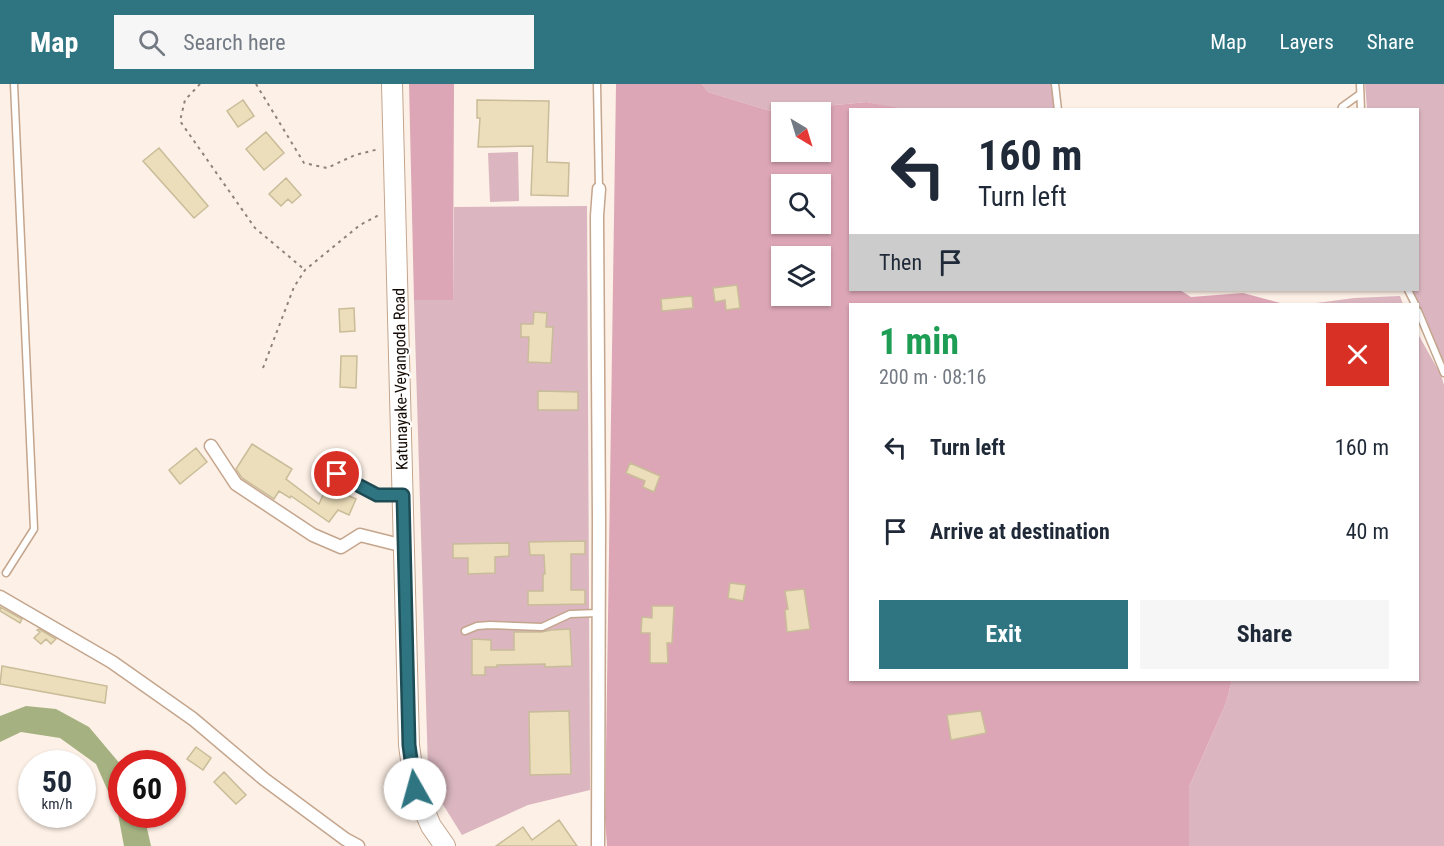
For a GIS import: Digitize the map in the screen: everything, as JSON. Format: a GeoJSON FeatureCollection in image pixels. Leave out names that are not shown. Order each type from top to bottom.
{"type":"FeatureCollection","features":[{"type":"Feature","properties":{"kind":"main road","name":"Katunayake-Veyangoda Road"},"geometry":{"type":"LineString","coordinates":[[392,84],[409,745],[415,789],[431,826],[445,846]]}},
{"type":"Feature","properties":{"kind":"street"},"geometry":{"type":"LineString","coordinates":[[598,846],[597,216],[599,189]]}},
{"type":"Feature","properties":{"kind":"street"},"geometry":{"type":"LineString","coordinates":[[211,446],[236,484],[313,535],[341,547],[360,535],[404,546]]}},
{"type":"Feature","properties":{"kind":"street"},"geometry":{"type":"LineString","coordinates":[[0,597],[112,662],[194,719],[264,779],[345,839],[358,846]]}},
{"type":"Feature","properties":{"kind":"lane"},"geometry":{"type":"LineString","coordinates":[[6,573],[34,529],[14,84]]}},
{"type":"Feature","properties":{"kind":"lane"},"geometry":{"type":"LineString","coordinates":[[597,84],[599,189]]}},
{"type":"Feature","properties":{"kind":"lane"},"geometry":{"type":"LineString","coordinates":[[1055,84],[1058,108]]}},
{"type":"Feature","properties":{"kind":"lane"},"geometry":{"type":"LineString","coordinates":[[1359,84],[1361,108]]}},
{"type":"Feature","properties":{"kind":"lane"},"geometry":{"type":"LineString","coordinates":[[1342,108],[1360,94]]}},
{"type":"Feature","properties":{"kind":"lane"},"geometry":{"type":"LineString","coordinates":[[1419,313],[1444,373]]}},
{"type":"Feature","properties":{"kind":"lane"},"geometry":{"type":"LineString","coordinates":[[337,474],[377,495],[403,495]]}},
{"type":"Feature","properties":{"kind":"lane"},"geometry":{"type":"LineString","coordinates":[[465,631],[477,626],[490,625],[542,627],[570,614],[599,613]]}},
{"type":"Feature","properties":{"kind":"path"},"geometry":{"type":"LineString","coordinates":[[200,84],[185,100],[180,121],[255,228],[305,270]]}},
{"type":"Feature","properties":{"kind":"path"},"geometry":{"type":"LineString","coordinates":[[255,84],[304,163],[327,168],[356,155],[393,146]]}},
{"type":"Feature","properties":{"kind":"path"},"geometry":{"type":"LineString","coordinates":[[263,368],[294,287],[305,270],[360,225],[381,214],[395,210]]}},
{"type":"Feature","properties":{"kind":"shaded area"},"geometry":{"type":"Polygon","coordinates":[[[409,84],[454,84],[453,300],[414,300],[409,84]]]}},
{"type":"Feature","properties":{"kind":"shaded area"},"geometry":{"type":"Polygon","coordinates":[[[616,84],[702,84],[708,92],[771,111],[771,162],[831,162],[831,105],[867,102],[899,108],[849,108],[849,291],[1182,291],[1191,297],[1243,293],[1280,303],[849,303],[849,681],[1232,681],[1226,703],[1189,787],[1189,846],[607,846],[605,819],[616,84]]]}},
{"type":"Feature","properties":{"kind":"shaded area"},"geometry":{"type":"Polygon","coordinates":[[[702,84],[1055,84],[1058,108],[895,108],[867,102],[831,105],[831,102],[771,102],[771,111],[708,92],[702,84]]]}},
{"type":"Feature","properties":{"kind":"shaded area"},"geometry":{"type":"Polygon","coordinates":[[[1365,84],[1444,84],[1444,362],[1419,303],[1411,291],[1419,291],[1419,108],[1367,108],[1365,84]]]}},
{"type":"Feature","properties":{"kind":"shaded area"},"geometry":{"type":"Polygon","coordinates":[[[518,152],[519,201],[490,202],[488,153],[518,152]]]}},
{"type":"Feature","properties":{"kind":"shaded area"},"geometry":{"type":"Polygon","coordinates":[[[587,206],[590,790],[528,805],[462,835],[442,803],[428,770],[414,300],[453,300],[454,207],[587,206]]]}},
{"type":"Feature","properties":{"kind":"shaded area"},"geometry":{"type":"Polygon","coordinates":[[[1400,296],[1403,303],[1316,303],[1354,298],[1400,296]]]}},
{"type":"Feature","properties":{"kind":"shaded area"},"geometry":{"type":"Polygon","coordinates":[[[1419,336],[1441,375],[1444,385],[1444,846],[1189,846],[1189,787],[1226,703],[1232,681],[1419,681],[1419,336]]]}},
{"type":"Feature","properties":{"kind":"shaded area"},"geometry":{"type":"Polygon","coordinates":[[[26,706],[56,709],[89,727],[108,750],[108,791],[96,764],[96,750],[77,750],[60,738],[21,732],[0,742],[0,716],[26,706]]]}},
{"type":"Feature","properties":{"kind":"shaded area"},"geometry":{"type":"Polygon","coordinates":[[[121,828],[147,828],[151,846],[124,846],[121,828]]]}},
{"type":"Feature","properties":{"kind":"building"},"geometry":{"type":"Polygon","coordinates":[[[243,100],[254,116],[238,127],[227,111],[243,100]]]}},
{"type":"Feature","properties":{"kind":"building"},"geometry":{"type":"Polygon","coordinates":[[[477,100],[549,101],[547,162],[569,163],[568,196],[531,195],[533,146],[478,147],[480,118],[477,118],[477,100]]]}},
{"type":"Feature","properties":{"kind":"building"},"geometry":{"type":"Polygon","coordinates":[[[266,132],[284,153],[264,170],[246,149],[266,132]]]}},
{"type":"Feature","properties":{"kind":"building"},"geometry":{"type":"Polygon","coordinates":[[[159,148],[208,206],[194,218],[143,161],[159,148]]]}},
{"type":"Feature","properties":{"kind":"building"},"geometry":{"type":"Polygon","coordinates":[[[286,178],[301,195],[292,203],[288,199],[281,206],[269,194],[286,178]]]}},
{"type":"Feature","properties":{"kind":"building"},"geometry":{"type":"Polygon","coordinates":[[[737,285],[740,308],[726,310],[725,300],[715,302],[713,288],[737,285]]]}},
{"type":"Feature","properties":{"kind":"building"},"geometry":{"type":"Polygon","coordinates":[[[692,296],[693,308],[662,311],[661,299],[692,296]]]}},
{"type":"Feature","properties":{"kind":"building"},"geometry":{"type":"Polygon","coordinates":[[[354,308],[355,331],[340,332],[339,309],[354,308]]]}},
{"type":"Feature","properties":{"kind":"building"},"geometry":{"type":"Polygon","coordinates":[[[534,312],[547,313],[546,327],[553,327],[551,363],[528,362],[529,337],[521,337],[521,324],[533,324],[534,312]]]}},
{"type":"Feature","properties":{"kind":"building"},"geometry":{"type":"Polygon","coordinates":[[[341,356],[357,356],[356,388],[340,387],[341,356]]]}},
{"type":"Feature","properties":{"kind":"building"},"geometry":{"type":"Polygon","coordinates":[[[538,391],[578,392],[578,410],[538,410],[538,391]]]}},
{"type":"Feature","properties":{"kind":"building"},"geometry":{"type":"Polygon","coordinates":[[[252,444],[292,469],[286,479],[319,504],[327,486],[356,499],[349,515],[338,510],[329,522],[291,496],[290,498],[279,491],[274,499],[242,478],[236,469],[252,444]]]}},
{"type":"Feature","properties":{"kind":"building"},"geometry":{"type":"Polygon","coordinates":[[[196,448],[207,462],[180,484],[169,470],[196,448]]]}},
{"type":"Feature","properties":{"kind":"building"},"geometry":{"type":"Polygon","coordinates":[[[630,463],[660,476],[654,492],[643,487],[645,481],[626,473],[630,463]]]}},
{"type":"Feature","properties":{"kind":"building"},"geometry":{"type":"Polygon","coordinates":[[[585,541],[585,554],[571,554],[571,590],[585,590],[585,604],[528,605],[528,591],[543,591],[543,574],[545,574],[544,555],[530,555],[529,542],[585,541]]]}},
{"type":"Feature","properties":{"kind":"building"},"geometry":{"type":"Polygon","coordinates":[[[509,543],[509,556],[495,557],[495,573],[468,574],[468,558],[453,558],[453,544],[509,543]]]}},
{"type":"Feature","properties":{"kind":"building"},"geometry":{"type":"Polygon","coordinates":[[[730,583],[746,585],[743,601],[728,598],[730,583]]]}},
{"type":"Feature","properties":{"kind":"building"},"geometry":{"type":"Polygon","coordinates":[[[804,589],[810,629],[787,632],[785,610],[788,609],[785,591],[804,589]]]}},
{"type":"Feature","properties":{"kind":"building"},"geometry":{"type":"Polygon","coordinates":[[[652,606],[674,606],[672,643],[667,643],[668,663],[650,663],[650,633],[641,633],[642,617],[652,618],[652,606]]]}},
{"type":"Feature","properties":{"kind":"building"},"geometry":{"type":"Polygon","coordinates":[[[0,607],[22,619],[20,623],[0,611],[0,607]]]}},
{"type":"Feature","properties":{"kind":"building"},"geometry":{"type":"Polygon","coordinates":[[[570,629],[572,666],[497,665],[497,667],[485,667],[485,675],[472,675],[472,639],[491,640],[491,650],[514,650],[514,632],[570,629]]]}},
{"type":"Feature","properties":{"kind":"building"},"geometry":{"type":"Polygon","coordinates":[[[37,630],[56,639],[51,644],[46,639],[41,644],[34,638],[40,632],[37,630]]]}},
{"type":"Feature","properties":{"kind":"building"},"geometry":{"type":"Polygon","coordinates":[[[2,666],[107,686],[105,703],[0,684],[2,666]]]}},
{"type":"Feature","properties":{"kind":"building"},"geometry":{"type":"Polygon","coordinates":[[[569,711],[571,774],[530,775],[529,712],[569,711]]]}},
{"type":"Feature","properties":{"kind":"building"},"geometry":{"type":"Polygon","coordinates":[[[981,711],[986,733],[951,740],[947,715],[981,711]]]}},
{"type":"Feature","properties":{"kind":"building"},"geometry":{"type":"Polygon","coordinates":[[[196,747],[211,758],[203,770],[187,759],[196,747]]]}},
{"type":"Feature","properties":{"kind":"building"},"geometry":{"type":"Polygon","coordinates":[[[224,772],[246,795],[236,804],[214,782],[224,772]]]}},
{"type":"Feature","properties":{"kind":"building"},"geometry":{"type":"Polygon","coordinates":[[[559,820],[577,846],[496,846],[523,827],[532,840],[559,820]]]}},
{"type":"Feature","properties":{"kind":"route"},"geometry":{"type":"LineString","coordinates":[[337,474],[377,495],[403,495],[409,745],[415,789]]}}]}
